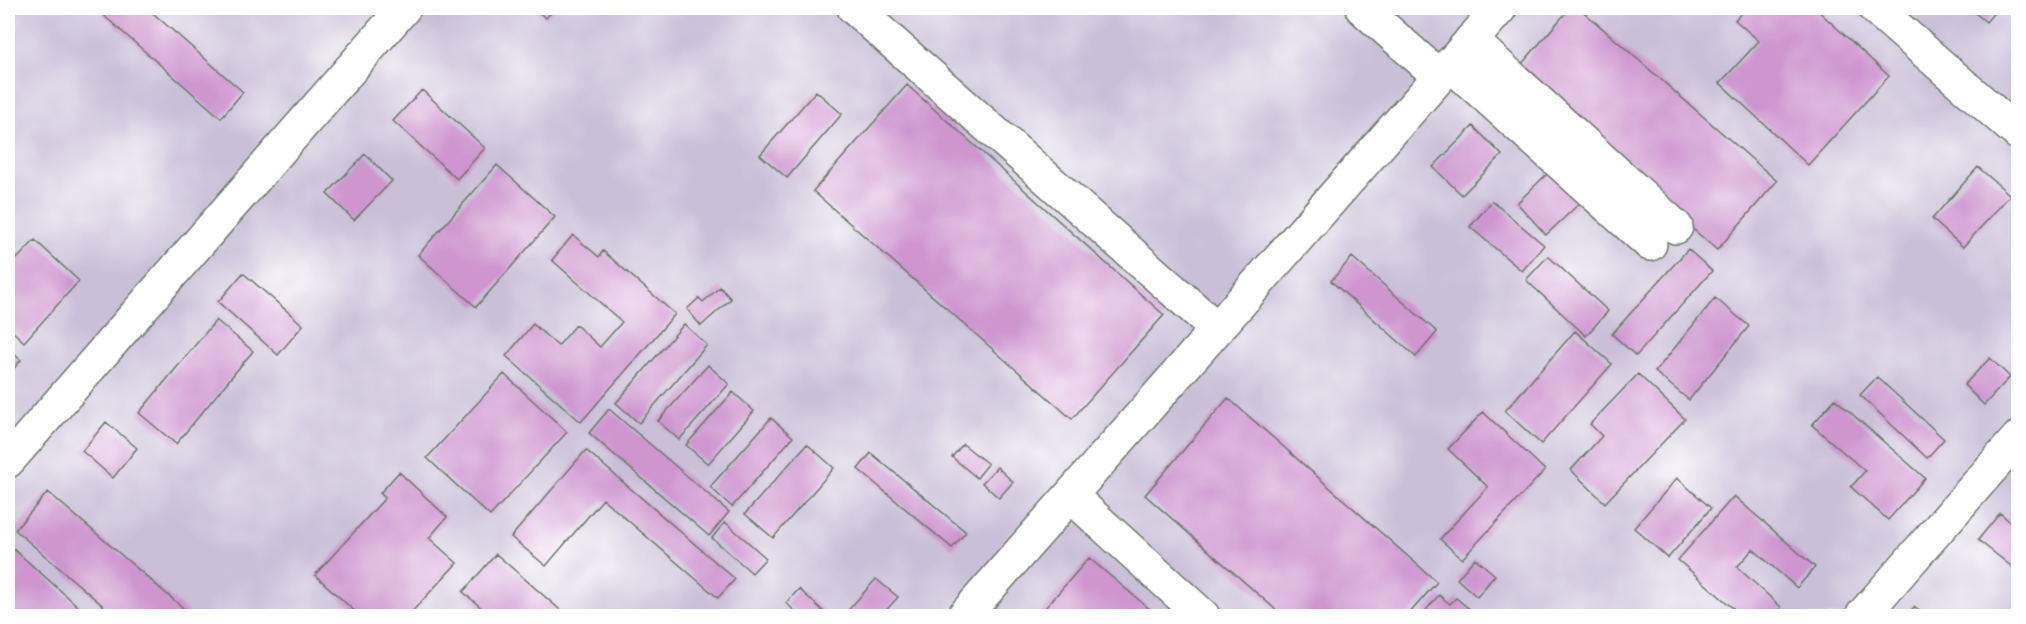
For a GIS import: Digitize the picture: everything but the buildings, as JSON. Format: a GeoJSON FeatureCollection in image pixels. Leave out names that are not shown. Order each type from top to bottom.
{"type":"FeatureCollection","features":[{"type":"Feature","properties":{"kind":"street"},"geometry":{"type":"LineString","coordinates":[[8,461],[404,8]]}},
{"type":"Feature","properties":{"kind":"street"},"geometry":{"type":"LineString","coordinates":[[854,8],[1217,329]]}},
{"type":"Feature","properties":{"kind":"street"},"geometry":{"type":"LineString","coordinates":[[1362,8],[1453,60],[1663,236]]}},
{"type":"Feature","properties":{"kind":"street"},"geometry":{"type":"LineString","coordinates":[[964,616],[1500,8]]}},
{"type":"Feature","properties":{"kind":"street"},"geometry":{"type":"LineString","coordinates":[[1875,8],[2019,133]]}},
{"type":"Feature","properties":{"kind":"street"},"geometry":{"type":"LineString","coordinates":[[1862,616],[2019,438]]}},
{"type":"Feature","properties":{"kind":"street"},"geometry":{"type":"LineString","coordinates":[[1071,496],[1203,616]]}},
{"type":"Feature","properties":{"kind":"shaded area"},"geometry":{"type":"Polygon","coordinates":[[[8,8],[2018,8],[2018,616],[8,616],[8,8]]]}}]}
